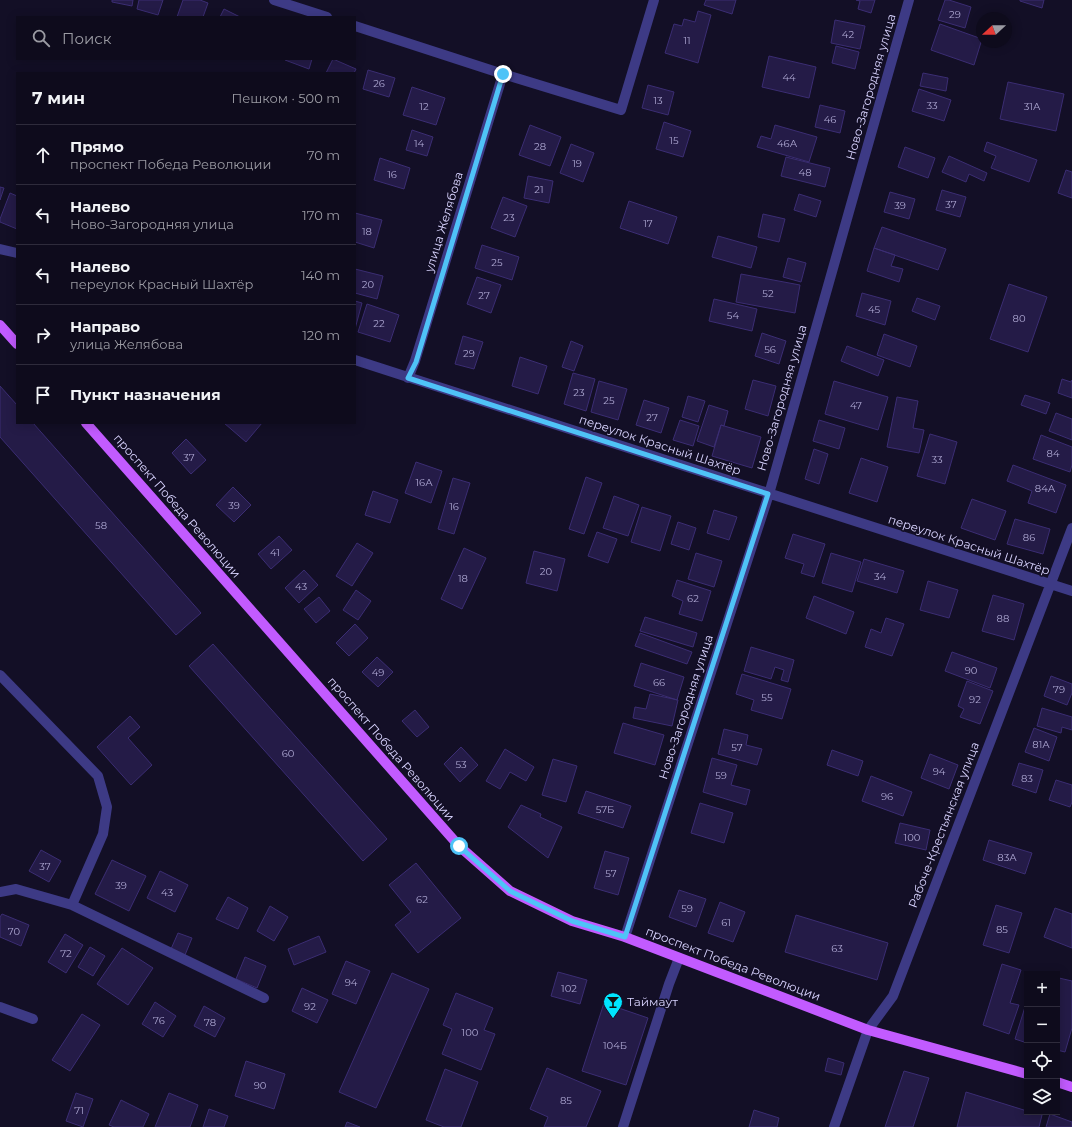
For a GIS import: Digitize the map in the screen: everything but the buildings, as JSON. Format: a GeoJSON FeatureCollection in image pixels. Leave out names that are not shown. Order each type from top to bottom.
{"type":"FeatureCollection","features":[{"type":"Feature","properties":{"kind":"main road"},"geometry":{"type":"LineString","coordinates":[[0,325],[16,343]]}},
{"type":"Feature","properties":{"kind":"main road","name":"проспект Победа Революции"},"geometry":{"type":"LineString","coordinates":[[87,424],[459,846],[510,891],[572,921],[625,937],[868,1030],[1024,1073]]}},
{"type":"Feature","properties":{"kind":"main road"},"geometry":{"type":"LineString","coordinates":[[1060,1083],[1072,1087]]}},
{"type":"Feature","properties":{"kind":"street"},"geometry":{"type":"LineString","coordinates":[[274,0],[324,16]]}},
{"type":"Feature","properties":{"kind":"street"},"geometry":{"type":"LineString","coordinates":[[356,26],[503,74],[621,110],[654,0]]}},
{"type":"Feature","properties":{"kind":"street","name":"Ново-Загородняя улица"},"geometry":{"type":"LineString","coordinates":[[625,937],[768,494],[909,0]]}},
{"type":"Feature","properties":{"kind":"street","name":"улица Желябова"},"geometry":{"type":"LineString","coordinates":[[408,378],[416,362],[503,74]]}},
{"type":"Feature","properties":{"kind":"street"},"geometry":{"type":"LineString","coordinates":[[0,249],[16,253]]}},
{"type":"Feature","properties":{"kind":"street","name":"переулок Красный Шахтёр"},"geometry":{"type":"LineString","coordinates":[[356,360],[1072,591]]}},
{"type":"Feature","properties":{"kind":"street","name":"Рабоче-Крестьянская улица"},"geometry":{"type":"LineString","coordinates":[[834,1127],[868,1030],[893,996],[1072,528]]}},
{"type":"Feature","properties":{"kind":"street"},"geometry":{"type":"LineString","coordinates":[[0,675],[98,776],[107,807],[103,834],[72,905]]}},
{"type":"Feature","properties":{"kind":"street"},"geometry":{"type":"LineString","coordinates":[[0,892],[16,889],[72,905],[264,998]]}},
{"type":"Feature","properties":{"kind":"street"},"geometry":{"type":"LineString","coordinates":[[623,1127],[669,984],[679,958]]}},
{"type":"Feature","properties":{"kind":"street"},"geometry":{"type":"LineString","coordinates":[[0,1007],[33,1019]]}},
{"type":"Feature","properties":{"kind":"place","name":"Таймаут"},"geometry":{"type":"Point","coordinates":[613,1019]}},
{"type":"Feature","properties":{"kind":"route"},"geometry":{"type":"LineString","coordinates":[[459,846],[510,891],[572,921],[625,937],[768,494],[408,378],[416,362],[503,74]]}}]}
